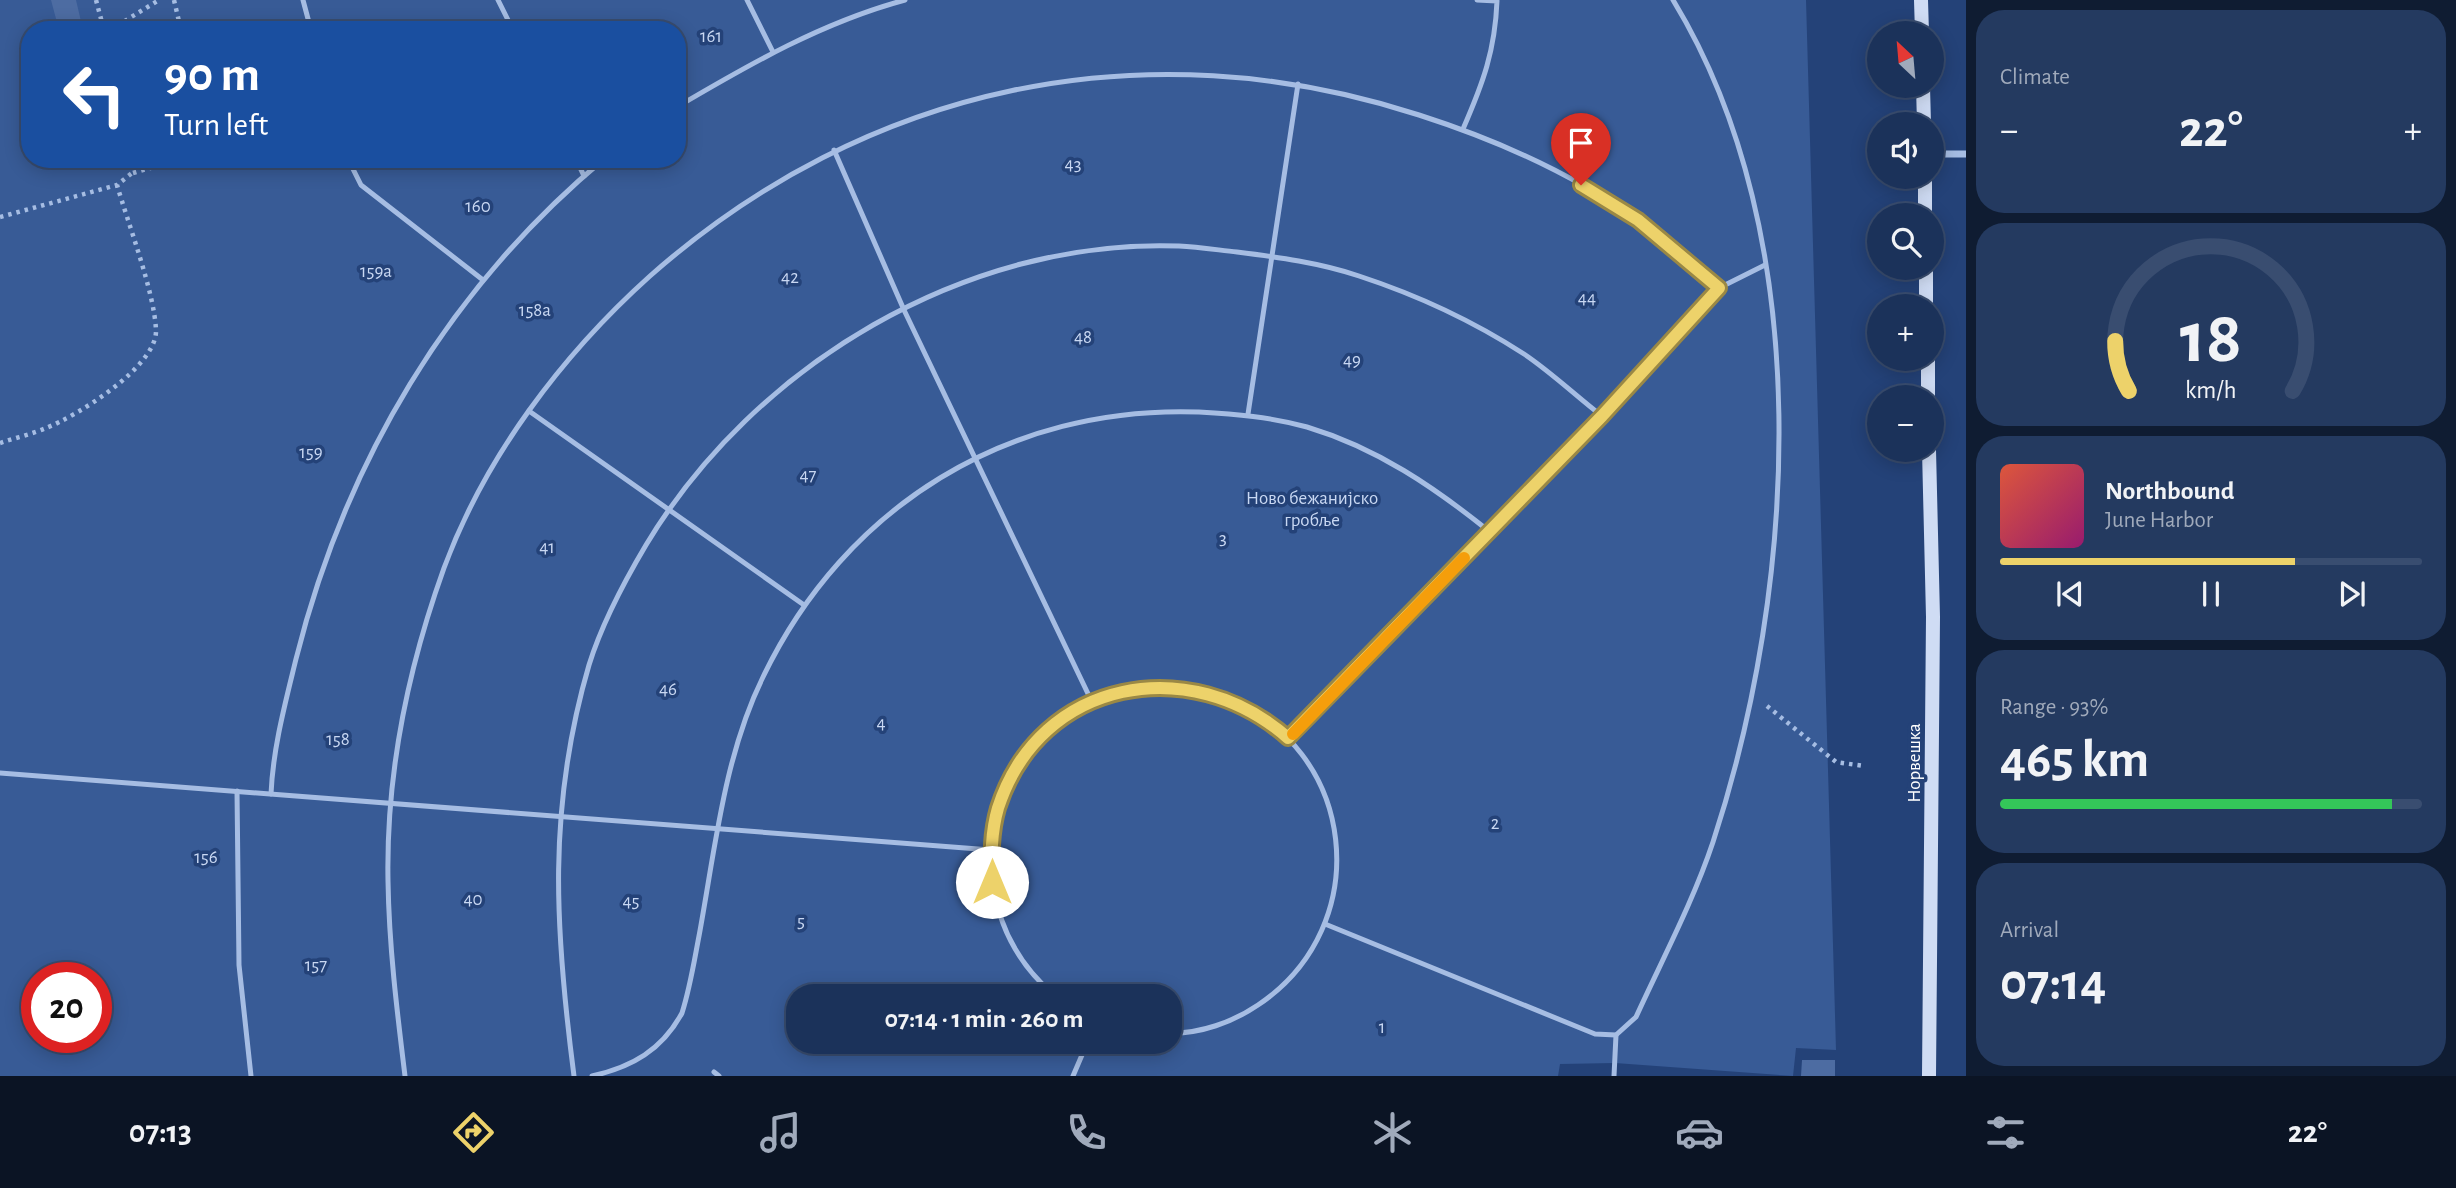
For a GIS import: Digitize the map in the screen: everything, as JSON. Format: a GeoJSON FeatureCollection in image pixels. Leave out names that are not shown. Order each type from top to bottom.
{"type":"FeatureCollection","features":[{"type":"Feature","properties":{"kind":"main road"},"geometry":{"type":"LineString","coordinates":[[1921,0],[1922,21]]}},
{"type":"Feature","properties":{"kind":"main road","name":"Норвешка"},"geometry":{"type":"LineString","coordinates":[[1929,1076],[1933,617],[1930,462]]}},
{"type":"Feature","properties":{"kind":"street"},"geometry":{"type":"LineString","coordinates":[[1944,155],[1966,154]]}},
{"type":"Feature","properties":{"kind":"lane"},"geometry":{"type":"LineString","coordinates":[[303,0],[309,21]]}},
{"type":"Feature","properties":{"kind":"lane"},"geometry":{"type":"LineString","coordinates":[[498,0],[508,21]]}},
{"type":"Feature","properties":{"kind":"lane"},"geometry":{"type":"LineString","coordinates":[[747,0],[774,52]]}},
{"type":"Feature","properties":{"kind":"lane"},"geometry":{"type":"LineString","coordinates":[[686,102],[774,52],[822,29],[905,0]]}},
{"type":"Feature","properties":{"kind":"lane"},"geometry":{"type":"LineString","coordinates":[[1463,129],[1486,77],[1495,41],[1497,1],[1477,0]]}},
{"type":"Feature","properties":{"kind":"lane"},"geometry":{"type":"LineString","coordinates":[[1325,924],[1595,1034],[1616,1035],[1636,1017],[1712,845],[1738,762],[1753,694],[1778,509],[1778,383],[1765,265],[1754,208],[1718,89],[1698,41],[1672,0]]}},
{"type":"Feature","properties":{"kind":"lane"},"geometry":{"type":"LineString","coordinates":[[405,1076],[390,951],[387,877],[390,803],[406,698],[445,566],[488,477],[529,411],[564,365],[595,330],[670,259],[753,197],[834,150],[927,112],[977,97],[1062,80],[1133,74],[1195,74],[1298,84],[1372,100],[1463,129],[1542,164],[1595,193],[1664,240],[1719,288]]}},
{"type":"Feature","properties":{"kind":"lane"},"geometry":{"type":"LineString","coordinates":[[1248,414],[1298,84]]}},
{"type":"Feature","properties":{"kind":"lane"},"geometry":{"type":"LineString","coordinates":[[834,150],[904,310],[1092,702]]}},
{"type":"Feature","properties":{"kind":"lane"},"geometry":{"type":"LineString","coordinates":[[353,168],[362,186],[484,280]]}},
{"type":"Feature","properties":{"kind":"lane"},"geometry":{"type":"LineString","coordinates":[[580,168],[584,176]]}},
{"type":"Feature","properties":{"kind":"lane"},"geometry":{"type":"LineString","coordinates":[[271,794],[272,765],[280,724],[319,575],[341,519],[392,412],[435,344],[484,280],[533,225],[593,168]]}},
{"type":"Feature","properties":{"kind":"lane"},"geometry":{"type":"LineString","coordinates":[[574,1076],[566,1014],[557,886],[559,817],[566,769],[590,661],[630,572],[667,510],[740,423],[769,397],[834,349],[904,310],[992,273],[1084,251],[1180,246],[1273,256],[1356,274],[1444,308],[1525,355],[1602,416]]}},
{"type":"Feature","properties":{"kind":"lane"},"geometry":{"type":"LineString","coordinates":[[1288,738],[1602,416],[1719,288],[1765,265]]}},
{"type":"Feature","properties":{"kind":"lane"},"geometry":{"type":"LineString","coordinates":[[592,1076],[622,1068],[648,1054],[668,1035],[682,1013],[736,751],[762,678],[804,605],[850,549],[899,506],[976,456],[1060,425],[1148,410],[1248,414],[1307,428],[1373,453],[1434,488],[1490,532]]}},
{"type":"Feature","properties":{"kind":"lane"},"geometry":{"type":"LineString","coordinates":[[529,411],[804,605]]}},
{"type":"Feature","properties":{"kind":"lane"},"geometry":{"type":"LineString","coordinates":[[1042,984],[1006,933],[992,882],[991,850],[998,808],[1019,765],[1051,729],[1092,702],[1143,688],[1196,689],[1246,707],[1288,738],[1311,766],[1327,798],[1336,833],[1338,869],[1332,904],[1325,924],[1301,967],[1276,993],[1246,1013],[1213,1026],[1182,1031]]}},
{"type":"Feature","properties":{"kind":"lane"},"geometry":{"type":"LineString","coordinates":[[0,773],[991,850]]}},
{"type":"Feature","properties":{"kind":"lane"},"geometry":{"type":"LineString","coordinates":[[237,791],[239,965],[251,1076]]}},
{"type":"Feature","properties":{"kind":"lane"},"geometry":{"type":"LineString","coordinates":[[1614,1076],[1616,1035]]}},
{"type":"Feature","properties":{"kind":"lane"},"geometry":{"type":"LineString","coordinates":[[1073,1076],[1082,1054]]}},
{"type":"Feature","properties":{"kind":"path"},"geometry":{"type":"LineString","coordinates":[[96,0],[102,21]]}},
{"type":"Feature","properties":{"kind":"path"},"geometry":{"type":"LineString","coordinates":[[125,21],[159,0]]}},
{"type":"Feature","properties":{"kind":"path"},"geometry":{"type":"LineString","coordinates":[[174,0],[179,21]]}},
{"type":"Feature","properties":{"kind":"path"},"geometry":{"type":"LineString","coordinates":[[132,173],[133,168]]}},
{"type":"Feature","properties":{"kind":"path"},"geometry":{"type":"LineString","coordinates":[[0,217],[117,185],[132,173],[150,168]]}},
{"type":"Feature","properties":{"kind":"path"},"geometry":{"type":"LineString","coordinates":[[0,443],[48,428],[85,407],[137,366],[152,348],[156,332],[149,297],[117,185]]}},
{"type":"Feature","properties":{"kind":"path"},"geometry":{"type":"LineString","coordinates":[[1753,694],[1836,762],[1864,766]]}},
{"type":"Feature","properties":{"kind":"green space","name":"Ново бежанијско гробље"},"geometry":{"type":"Polygon","coordinates":[[[0,0],[1806,0],[1836,1050],[1796,1048],[1793,1076],[1615,1063],[1560,1064],[1558,1076],[0,1076],[0,0]]]}},
{"type":"Feature","properties":{"kind":"building"},"geometry":{"type":"Polygon","coordinates":[[[51,0],[76,0],[81,21],[57,21],[51,0]]]}},
{"type":"Feature","properties":{"kind":"building"},"geometry":{"type":"Polygon","coordinates":[[[1802,1060],[1835,1060],[1835,1076],[1801,1076],[1802,1060]]]}},
{"type":"Feature","properties":{"kind":"slow traffic"},"geometry":{"type":"LineString","coordinates":[[1293,734],[1464,558]]}},
{"type":"Feature","properties":{"kind":"route"},"geometry":{"type":"LineString","coordinates":[[992,882],[991,850],[998,808],[1019,765],[1051,729],[1070,714],[1117,693],[1169,687],[1196,689],[1222,696],[1246,707],[1288,738],[1602,416],[1719,288],[1638,220],[1581,185]]}},
{"type":"Feature","properties":{"kind":"park label","name":"161"},"geometry":{"type":"Point","coordinates":[711,35]}},
{"type":"Feature","properties":{"kind":"park label","name":"43"},"geometry":{"type":"Point","coordinates":[1073,163]}},
{"type":"Feature","properties":{"kind":"park label","name":"160"},"geometry":{"type":"Point","coordinates":[478,205]}},
{"type":"Feature","properties":{"kind":"park label","name":"159a"},"geometry":{"type":"Point","coordinates":[376,270]}},
{"type":"Feature","properties":{"kind":"park label","name":"42"},"geometry":{"type":"Point","coordinates":[790,276]}},
{"type":"Feature","properties":{"kind":"park label","name":"44"},"geometry":{"type":"Point","coordinates":[1587,297]}},
{"type":"Feature","properties":{"kind":"park label","name":"158a"},"geometry":{"type":"Point","coordinates":[535,309]}},
{"type":"Feature","properties":{"kind":"park label","name":"48"},"geometry":{"type":"Point","coordinates":[1083,336]}},
{"type":"Feature","properties":{"kind":"park label","name":"49"},"geometry":{"type":"Point","coordinates":[1352,359]}},
{"type":"Feature","properties":{"kind":"park label","name":"159"},"geometry":{"type":"Point","coordinates":[311,451]}},
{"type":"Feature","properties":{"kind":"park label","name":"47"},"geometry":{"type":"Point","coordinates":[808,474]}},
{"type":"Feature","properties":{"kind":"park label","name":"3"},"geometry":{"type":"Point","coordinates":[1223,537]}},
{"type":"Feature","properties":{"kind":"park label","name":"41"},"geometry":{"type":"Point","coordinates":[547,546]}},
{"type":"Feature","properties":{"kind":"park label","name":"46"},"geometry":{"type":"Point","coordinates":[668,688]}},
{"type":"Feature","properties":{"kind":"park label","name":"4"},"geometry":{"type":"Point","coordinates":[881,722]}},
{"type":"Feature","properties":{"kind":"park label","name":"158"},"geometry":{"type":"Point","coordinates":[338,738]}},
{"type":"Feature","properties":{"kind":"park label","name":"2"},"geometry":{"type":"Point","coordinates":[1495,822]}},
{"type":"Feature","properties":{"kind":"park label","name":"156"},"geometry":{"type":"Point","coordinates":[206,856]}},
{"type":"Feature","properties":{"kind":"park label","name":"40"},"geometry":{"type":"Point","coordinates":[473,898]}},
{"type":"Feature","properties":{"kind":"park label","name":"45"},"geometry":{"type":"Point","coordinates":[631,900]}},
{"type":"Feature","properties":{"kind":"park label","name":"5"},"geometry":{"type":"Point","coordinates":[801,920]}},
{"type":"Feature","properties":{"kind":"park label","name":"157"},"geometry":{"type":"Point","coordinates":[316,964]}},
{"type":"Feature","properties":{"kind":"park label","name":"1"},"geometry":{"type":"Point","coordinates":[1382,1026]}}]}
